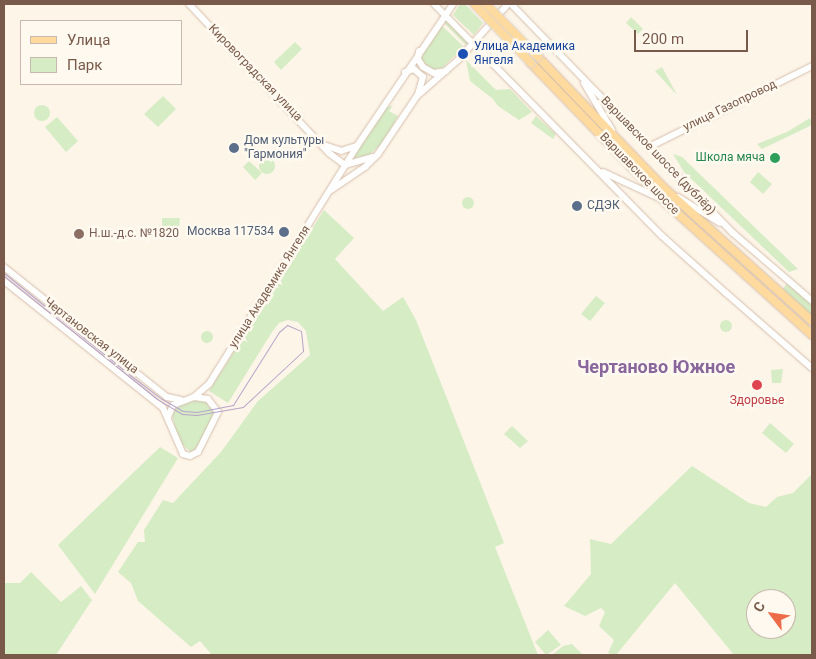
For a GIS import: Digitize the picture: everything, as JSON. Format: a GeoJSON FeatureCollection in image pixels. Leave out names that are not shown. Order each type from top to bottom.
{"type":"FeatureCollection","features":[{"type":"Feature","properties":{"kind":"main road","name":"Кировоградская улица"},"geometry":{"type":"LineString","coordinates":[[189,4],[321,142],[345,164]]}},
{"type":"Feature","properties":{"kind":"main road"},"geometry":{"type":"LineString","coordinates":[[434,4],[671,245],[812,368]]}},
{"type":"Feature","properties":{"kind":"main road","name":"улица Академика Янгеля"},"geometry":{"type":"LineString","coordinates":[[194,396],[209,384],[356,146],[419,50],[453,4]]}},
{"type":"Feature","properties":{"kind":"main road","name":"Варшавское шоссе"},"geometry":{"type":"LineString","coordinates":[[474,4],[620,142],[663,187],[812,321]]}},
{"type":"Feature","properties":{"kind":"main road","name":"Варшавское шоссе"},"geometry":{"type":"LineString","coordinates":[[486,4],[666,203],[812,335]]}},
{"type":"Feature","properties":{"kind":"main road","name":"улица Академика Янгеля"},"geometry":{"type":"LineString","coordinates":[[330,190],[365,167],[378,154],[417,96],[474,43],[509,4]]}},
{"type":"Feature","properties":{"kind":"main road","name":"Варшавское шоссе (дублёр)"},"geometry":{"type":"LineString","coordinates":[[509,4],[733,233],[812,301]]}},
{"type":"Feature","properties":{"kind":"main road"},"geometry":{"type":"LineString","coordinates":[[419,50],[418,59],[423,67],[434,73],[447,70]]}},
{"type":"Feature","properties":{"kind":"main road","name":"улица Газопровод"},"geometry":{"type":"LineString","coordinates":[[649,147],[812,66]]}},
{"type":"Feature","properties":{"kind":"main road"},"geometry":{"type":"LineString","coordinates":[[404,72],[414,69],[423,77],[417,96]]}},
{"type":"Feature","properties":{"kind":"main road"},"geometry":{"type":"LineString","coordinates":[[578,73],[620,142]]}},
{"type":"Feature","properties":{"kind":"main road","name":"Кировоградская улица"},"geometry":{"type":"LineString","coordinates":[[321,142],[342,151],[356,146]]}},
{"type":"Feature","properties":{"kind":"main road"},"geometry":{"type":"LineString","coordinates":[[345,164],[378,154]]}},
{"type":"Feature","properties":{"kind":"main road"},"geometry":{"type":"LineString","coordinates":[[599,170],[648,191],[666,203]]}},
{"type":"Feature","properties":{"kind":"main road"},"geometry":{"type":"LineString","coordinates":[[663,187],[733,233]]}},
{"type":"Feature","properties":{"kind":"main road","name":"Чертановская улица"},"geometry":{"type":"LineString","coordinates":[[4,267],[167,397],[181,400]]}},
{"type":"Feature","properties":{"kind":"main road","name":"Чертановская улица"},"geometry":{"type":"LineString","coordinates":[[4,281],[163,408],[179,448],[187,456],[194,455],[218,417],[215,405]]}},
{"type":"Feature","properties":{"kind":"main road"},"geometry":{"type":"LineString","coordinates":[[209,384],[207,394],[215,405]]}},
{"type":"Feature","properties":{"kind":"main road"},"geometry":{"type":"LineString","coordinates":[[168,417],[173,405],[194,396],[204,397],[215,405]]}},
{"type":"Feature","properties":{"kind":"green space"},"geometry":{"type":"Polygon","coordinates":[[[460,4],[465,4],[483,23],[474,35],[453,15],[460,4]]]}},
{"type":"Feature","properties":{"kind":"green space"},"geometry":{"type":"Polygon","coordinates":[[[631,17],[643,29],[638,34],[626,23],[631,17]]]}},
{"type":"Feature","properties":{"kind":"green space"},"geometry":{"type":"Polygon","coordinates":[[[446,20],[468,42],[466,45],[443,22],[446,20]]]}},
{"type":"Feature","properties":{"kind":"green space"},"geometry":{"type":"Polygon","coordinates":[[[441,25],[464,47],[442,68],[432,70],[421,60],[422,50],[441,25]]]}},
{"type":"Feature","properties":{"kind":"green space"},"geometry":{"type":"Polygon","coordinates":[[[295,42],[302,49],[281,70],[274,62],[295,42]]]}},
{"type":"Feature","properties":{"kind":"green space"},"geometry":{"type":"Polygon","coordinates":[[[466,60],[496,90],[510,89],[532,112],[519,120],[498,106],[493,99],[470,81],[466,60]]]}},
{"type":"Feature","properties":{"kind":"green space"},"geometry":{"type":"Polygon","coordinates":[[[662,67],[677,95],[655,71],[662,67]]]}},
{"type":"Feature","properties":{"kind":"green space"},"geometry":{"type":"Polygon","coordinates":[[[163,96],[176,109],[158,127],[144,114],[163,96]]]}},
{"type":"Feature","properties":{"kind":"green space"},"geometry":{"type":"Polygon","coordinates":[[[42,105],[50,113],[42,121],[34,113],[42,105]]]}},
{"type":"Feature","properties":{"kind":"green space"},"geometry":{"type":"Polygon","coordinates":[[[393,105],[389,111],[398,116],[384,142],[369,155],[351,159],[384,109],[393,105]]]}},
{"type":"Feature","properties":{"kind":"green space"},"geometry":{"type":"Polygon","coordinates":[[[536,116],[556,134],[553,139],[531,123],[536,116]]]}},
{"type":"Feature","properties":{"kind":"green space"},"geometry":{"type":"Polygon","coordinates":[[[57,117],[78,141],[66,152],[45,127],[57,117]]]}},
{"type":"Feature","properties":{"kind":"green space"},"geometry":{"type":"Polygon","coordinates":[[[810,118],[812,125],[762,149],[757,144],[787,132],[810,118]]]}},
{"type":"Feature","properties":{"kind":"green space"},"geometry":{"type":"Polygon","coordinates":[[[673,154],[682,157],[798,269],[789,272],[684,172],[673,154]]]}},
{"type":"Feature","properties":{"kind":"green space"},"geometry":{"type":"Polygon","coordinates":[[[264,158],[270,158],[275,163],[273,172],[264,174],[259,169],[259,163],[264,158]]]}},
{"type":"Feature","properties":{"kind":"green space"},"geometry":{"type":"Polygon","coordinates":[[[249,161],[262,173],[255,180],[243,167],[249,161]]]}},
{"type":"Feature","properties":{"kind":"green space"},"geometry":{"type":"Polygon","coordinates":[[[758,172],[772,184],[763,194],[750,182],[758,172]]]}},
{"type":"Feature","properties":{"kind":"green space"},"geometry":{"type":"Polygon","coordinates":[[[466,197],[470,197],[474,203],[470,209],[466,209],[462,205],[462,201],[466,197]]]}},
{"type":"Feature","properties":{"kind":"green space"},"geometry":{"type":"Polygon","coordinates":[[[324,210],[354,238],[335,259],[383,311],[403,297],[416,320],[504,543],[495,547],[538,655],[212,655],[200,641],[191,647],[138,601],[131,583],[118,572],[138,542],[145,542],[144,530],[163,500],[173,503],[221,452],[258,401],[310,355],[306,331],[298,322],[288,320],[279,323],[228,403],[209,391],[324,210]]]}},
{"type":"Feature","properties":{"kind":"green space"},"geometry":{"type":"Polygon","coordinates":[[[162,218],[180,218],[179,227],[162,227],[162,218]]]}},
{"type":"Feature","properties":{"kind":"green space"},"geometry":{"type":"Polygon","coordinates":[[[788,282],[812,304],[812,317],[782,290],[788,282]]]}},
{"type":"Feature","properties":{"kind":"green space"},"geometry":{"type":"Polygon","coordinates":[[[596,296],[605,303],[590,321],[581,314],[596,296]]]}},
{"type":"Feature","properties":{"kind":"green space"},"geometry":{"type":"Polygon","coordinates":[[[728,320],[731,321],[731,331],[724,332],[721,331],[720,324],[721,321],[728,320]]]}},
{"type":"Feature","properties":{"kind":"green space"},"geometry":{"type":"Polygon","coordinates":[[[205,331],[209,331],[213,337],[209,343],[205,343],[201,339],[201,335],[205,331]]]}},
{"type":"Feature","properties":{"kind":"green space"},"geometry":{"type":"Polygon","coordinates":[[[783,369],[781,383],[772,383],[771,370],[783,369]]]}},
{"type":"Feature","properties":{"kind":"green space"},"geometry":{"type":"Polygon","coordinates":[[[196,400],[206,402],[216,415],[200,445],[191,452],[179,442],[172,415],[177,406],[196,400]]]}},
{"type":"Feature","properties":{"kind":"green space"},"geometry":{"type":"Polygon","coordinates":[[[770,423],[794,444],[786,453],[762,433],[770,423]]]}},
{"type":"Feature","properties":{"kind":"green space"},"geometry":{"type":"Polygon","coordinates":[[[512,426],[528,441],[520,448],[504,434],[512,426]]]}},
{"type":"Feature","properties":{"kind":"green space"},"geometry":{"type":"Polygon","coordinates":[[[160,447],[178,458],[95,594],[58,545],[160,447]]]}},
{"type":"Feature","properties":{"kind":"green space"},"geometry":{"type":"Polygon","coordinates":[[[692,466],[749,503],[766,507],[777,497],[793,493],[812,474],[812,655],[734,655],[675,583],[616,655],[608,653],[614,640],[599,626],[605,612],[601,608],[585,616],[564,606],[591,574],[590,539],[611,544],[692,466]]]}},
{"type":"Feature","properties":{"kind":"green space"},"geometry":{"type":"Polygon","coordinates":[[[31,572],[61,602],[81,586],[92,600],[56,655],[4,655],[4,583],[20,583],[31,572]]]}},
{"type":"Feature","properties":{"kind":"green space"},"geometry":{"type":"Polygon","coordinates":[[[548,630],[561,645],[546,655],[535,642],[548,630]]]}},
{"type":"Feature","properties":{"kind":"green space"},"geometry":{"type":"Polygon","coordinates":[[[572,644],[583,655],[552,655],[563,646],[572,644]]]}},
{"type":"Feature","properties":{"kind":"tram line"},"geometry":{"type":"LineString","coordinates":[[4,273],[130,375],[162,399],[183,411],[197,412],[233,405],[279,332],[287,325],[301,331],[303,351],[243,407],[197,415],[182,414],[157,399],[4,276]]}},
{"type":"Feature","properties":{"kind":"place","name":"Улица Академика Янгеля"},"geometry":{"type":"Point","coordinates":[463,54]}},
{"type":"Feature","properties":{"kind":"place","name":"Дом культуры \"Гармония\""},"geometry":{"type":"Point","coordinates":[234,148]}},
{"type":"Feature","properties":{"kind":"place","name":"Школа мяча"},"geometry":{"type":"Point","coordinates":[775,158]}},
{"type":"Feature","properties":{"kind":"place","name":"СДЭК"},"geometry":{"type":"Point","coordinates":[577,206]}},
{"type":"Feature","properties":{"kind":"place","name":"Москва 117534"},"geometry":{"type":"Point","coordinates":[284,232]}},
{"type":"Feature","properties":{"kind":"place","name":"Н.ш.-д.с. №1820"},"geometry":{"type":"Point","coordinates":[79,234]}},
{"type":"Feature","properties":{"kind":"place","name":"Здоровье"},"geometry":{"type":"Point","coordinates":[757,385]}},
{"type":"Feature","properties":{"kind":"district","name":"Чертаново Южное"},"geometry":{"type":"Point","coordinates":[656,367]}}]}
